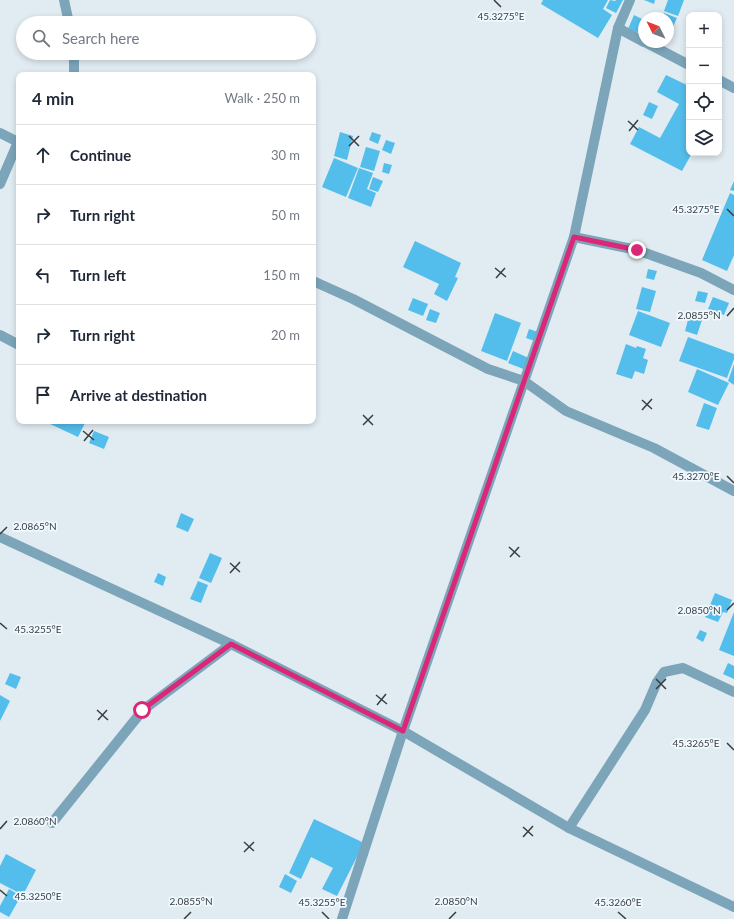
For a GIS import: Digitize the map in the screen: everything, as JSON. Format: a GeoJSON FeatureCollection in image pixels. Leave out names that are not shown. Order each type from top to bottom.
{"type":"FeatureCollection","features":[{"type":"Feature","properties":{"kind":"street"},"geometry":{"type":"LineString","coordinates":[[64,0],[67,16]]}},
{"type":"Feature","properties":{"kind":"street"},"geometry":{"type":"LineString","coordinates":[[342,919],[403,731],[574,237],[618,28],[630,0]]}},
{"type":"Feature","properties":{"kind":"street"},"geometry":{"type":"LineString","coordinates":[[618,28],[638,39]]}},
{"type":"Feature","properties":{"kind":"street"},"geometry":{"type":"LineString","coordinates":[[656,48],[686,63]]}},
{"type":"Feature","properties":{"kind":"street"},"geometry":{"type":"LineString","coordinates":[[74,60],[74,72]]}},
{"type":"Feature","properties":{"kind":"street"},"geometry":{"type":"LineString","coordinates":[[722,82],[734,88]]}},
{"type":"Feature","properties":{"kind":"street"},"geometry":{"type":"LineString","coordinates":[[0,133],[16,141]]}},
{"type":"Feature","properties":{"kind":"street"},"geometry":{"type":"LineString","coordinates":[[0,184],[16,147]]}},
{"type":"Feature","properties":{"kind":"street"},"geometry":{"type":"LineString","coordinates":[[574,237],[637,250],[701,273],[734,290]]}},
{"type":"Feature","properties":{"kind":"street"},"geometry":{"type":"LineString","coordinates":[[316,282],[354,299],[488,369],[524,381],[566,411],[654,448],[734,491]]}},
{"type":"Feature","properties":{"kind":"street"},"geometry":{"type":"LineString","coordinates":[[0,335],[16,343]]}},
{"type":"Feature","properties":{"kind":"street"},"geometry":{"type":"LineString","coordinates":[[0,537],[231,644],[403,731],[569,828],[734,907]]}},
{"type":"Feature","properties":{"kind":"street"},"geometry":{"type":"LineString","coordinates":[[52,823],[142,710],[231,644]]}},
{"type":"Feature","properties":{"kind":"street"},"geometry":{"type":"LineString","coordinates":[[569,828],[645,710],[657,682],[664,672],[683,668],[734,692]]}},
{"type":"Feature","properties":{"kind":"building"},"geometry":{"type":"Polygon","coordinates":[[[543,0],[608,0],[603,9],[612,15],[598,38],[541,4],[543,0]]]}},
{"type":"Feature","properties":{"kind":"building"},"geometry":{"type":"Polygon","coordinates":[[[610,0],[623,0],[616,13],[606,8],[610,0]]]}},
{"type":"Feature","properties":{"kind":"building"},"geometry":{"type":"Polygon","coordinates":[[[644,0],[655,0],[654,4],[644,0]]]}},
{"type":"Feature","properties":{"kind":"building"},"geometry":{"type":"Polygon","coordinates":[[[668,0],[684,0],[678,16],[674,15],[674,12],[664,11],[668,0]]]}},
{"type":"Feature","properties":{"kind":"building"},"geometry":{"type":"Polygon","coordinates":[[[634,15],[638,17],[638,33],[628,29],[634,15]]]}},
{"type":"Feature","properties":{"kind":"building"},"geometry":{"type":"Polygon","coordinates":[[[674,17],[677,18],[674,24],[674,17]]]}},
{"type":"Feature","properties":{"kind":"building"},"geometry":{"type":"Polygon","coordinates":[[[666,75],[686,85],[686,156],[690,156],[682,171],[630,144],[639,127],[660,138],[679,104],[657,92],[666,75]]]}},
{"type":"Feature","properties":{"kind":"building"},"geometry":{"type":"Polygon","coordinates":[[[649,102],[658,106],[652,119],[643,115],[649,102]]]}},
{"type":"Feature","properties":{"kind":"building"},"geometry":{"type":"Polygon","coordinates":[[[340,132],[353,136],[347,160],[334,156],[340,132]]]}},
{"type":"Feature","properties":{"kind":"building"},"geometry":{"type":"Polygon","coordinates":[[[372,132],[381,135],[378,144],[369,140],[372,132]]]}},
{"type":"Feature","properties":{"kind":"building"},"geometry":{"type":"Polygon","coordinates":[[[386,140],[395,143],[391,154],[382,150],[386,140]]]}},
{"type":"Feature","properties":{"kind":"building"},"geometry":{"type":"Polygon","coordinates":[[[366,147],[380,151],[374,171],[360,167],[366,147]]]}},
{"type":"Feature","properties":{"kind":"building"},"geometry":{"type":"Polygon","coordinates":[[[334,158],[358,168],[346,197],[322,187],[334,158]]]}},
{"type":"Feature","properties":{"kind":"building"},"geometry":{"type":"Polygon","coordinates":[[[384,163],[392,165],[389,174],[382,172],[384,163]]]}},
{"type":"Feature","properties":{"kind":"building"},"geometry":{"type":"Polygon","coordinates":[[[359,168],[373,173],[367,189],[376,193],[371,207],[348,198],[359,168]]]}},
{"type":"Feature","properties":{"kind":"building"},"geometry":{"type":"Polygon","coordinates":[[[373,177],[383,181],[378,192],[369,189],[373,177]]]}},
{"type":"Feature","properties":{"kind":"building"},"geometry":{"type":"Polygon","coordinates":[[[734,181],[734,191],[730,190],[734,181]]]}},
{"type":"Feature","properties":{"kind":"building"},"geometry":{"type":"Polygon","coordinates":[[[730,193],[734,195],[734,255],[727,271],[702,260],[730,193]]]}},
{"type":"Feature","properties":{"kind":"building"},"geometry":{"type":"Polygon","coordinates":[[[415,241],[461,263],[455,277],[458,278],[447,301],[434,294],[439,284],[403,267],[415,241]]]}},
{"type":"Feature","properties":{"kind":"building"},"geometry":{"type":"Polygon","coordinates":[[[648,269],[657,271],[654,280],[646,278],[648,269]]]}},
{"type":"Feature","properties":{"kind":"building"},"geometry":{"type":"Polygon","coordinates":[[[642,287],[656,291],[650,312],[636,309],[642,287]]]}},
{"type":"Feature","properties":{"kind":"building"},"geometry":{"type":"Polygon","coordinates":[[[698,291],[708,293],[705,303],[695,301],[698,291]]]}},
{"type":"Feature","properties":{"kind":"building"},"geometry":{"type":"Polygon","coordinates":[[[713,297],[729,303],[724,315],[708,309],[713,297]]]}},
{"type":"Feature","properties":{"kind":"building"},"geometry":{"type":"Polygon","coordinates":[[[413,298],[428,304],[423,316],[408,310],[413,298]]]}},
{"type":"Feature","properties":{"kind":"building"},"geometry":{"type":"Polygon","coordinates":[[[430,309],[440,313],[436,323],[426,320],[430,309]]]}},
{"type":"Feature","properties":{"kind":"building"},"geometry":{"type":"Polygon","coordinates":[[[638,311],[670,323],[661,347],[629,335],[638,311]]]}},
{"type":"Feature","properties":{"kind":"building"},"geometry":{"type":"Polygon","coordinates":[[[495,313],[521,323],[507,361],[481,351],[495,313]]]}},
{"type":"Feature","properties":{"kind":"building"},"geometry":{"type":"Polygon","coordinates":[[[689,316],[702,320],[697,335],[685,331],[689,316]]]}},
{"type":"Feature","properties":{"kind":"building"},"geometry":{"type":"Polygon","coordinates":[[[529,329],[538,332],[535,341],[526,338],[529,329]]]}},
{"type":"Feature","properties":{"kind":"building"},"geometry":{"type":"Polygon","coordinates":[[[688,337],[734,354],[734,359],[727,378],[679,361],[688,337]]]}},
{"type":"Feature","properties":{"kind":"building"},"geometry":{"type":"Polygon","coordinates":[[[626,344],[636,348],[637,346],[646,349],[643,358],[648,360],[644,374],[635,371],[632,379],[616,374],[626,344]]]}},
{"type":"Feature","properties":{"kind":"building"},"geometry":{"type":"Polygon","coordinates":[[[513,351],[531,359],[526,370],[508,363],[513,351]]]}},
{"type":"Feature","properties":{"kind":"building"},"geometry":{"type":"Polygon","coordinates":[[[734,364],[734,385],[728,381],[734,364]]]}},
{"type":"Feature","properties":{"kind":"building"},"geometry":{"type":"Polygon","coordinates":[[[697,369],[729,383],[718,405],[688,392],[697,369]]]}},
{"type":"Feature","properties":{"kind":"building"},"geometry":{"type":"Polygon","coordinates":[[[704,403],[717,408],[709,430],[696,426],[704,403]]]}},
{"type":"Feature","properties":{"kind":"building"},"geometry":{"type":"Polygon","coordinates":[[[50,424],[84,424],[78,437],[50,424]]]}},
{"type":"Feature","properties":{"kind":"building"},"geometry":{"type":"Polygon","coordinates":[[[94,431],[109,437],[104,449],[89,443],[94,431]]]}},
{"type":"Feature","properties":{"kind":"building"},"geometry":{"type":"Polygon","coordinates":[[[181,513],[194,519],[188,532],[176,527],[181,513]]]}},
{"type":"Feature","properties":{"kind":"building"},"geometry":{"type":"Polygon","coordinates":[[[210,553],[222,558],[211,583],[199,578],[210,553]]]}},
{"type":"Feature","properties":{"kind":"building"},"geometry":{"type":"Polygon","coordinates":[[[158,573],[166,577],[163,586],[154,582],[158,573]]]}},
{"type":"Feature","properties":{"kind":"building"},"geometry":{"type":"Polygon","coordinates":[[[198,581],[208,585],[201,603],[190,599],[198,581]]]}},
{"type":"Feature","properties":{"kind":"building"},"geometry":{"type":"Polygon","coordinates":[[[715,593],[732,600],[727,613],[723,612],[718,622],[705,617],[715,593]]]}},
{"type":"Feature","properties":{"kind":"building"},"geometry":{"type":"Polygon","coordinates":[[[734,612],[734,656],[719,650],[734,612]]]}},
{"type":"Feature","properties":{"kind":"building"},"geometry":{"type":"Polygon","coordinates":[[[700,630],[707,633],[703,642],[696,638],[700,630]]]}},
{"type":"Feature","properties":{"kind":"building"},"geometry":{"type":"Polygon","coordinates":[[[728,663],[734,666],[734,679],[723,674],[728,663]]]}},
{"type":"Feature","properties":{"kind":"building"},"geometry":{"type":"Polygon","coordinates":[[[10,673],[21,677],[16,689],[5,684],[10,673]]]}},
{"type":"Feature","properties":{"kind":"building"},"geometry":{"type":"Polygon","coordinates":[[[0,695],[10,701],[0,721],[0,695]]]}},
{"type":"Feature","properties":{"kind":"building"},"geometry":{"type":"Polygon","coordinates":[[[314,819],[364,843],[337,896],[322,889],[333,868],[311,857],[301,879],[289,873],[314,819]]]}},
{"type":"Feature","properties":{"kind":"building"},"geometry":{"type":"Polygon","coordinates":[[[6,854],[36,870],[23,895],[0,883],[0,866],[6,854]]]}},
{"type":"Feature","properties":{"kind":"building"},"geometry":{"type":"Polygon","coordinates":[[[285,874],[297,881],[291,893],[279,887],[285,874]]]}},
{"type":"Feature","properties":{"kind":"building"},"geometry":{"type":"Polygon","coordinates":[[[9,889],[21,896],[9,917],[0,912],[0,906],[9,889]]]}},
{"type":"Feature","properties":{"kind":"route"},"geometry":{"type":"LineString","coordinates":[[142,710],[231,644],[403,731],[574,237],[637,250]]}}]}
